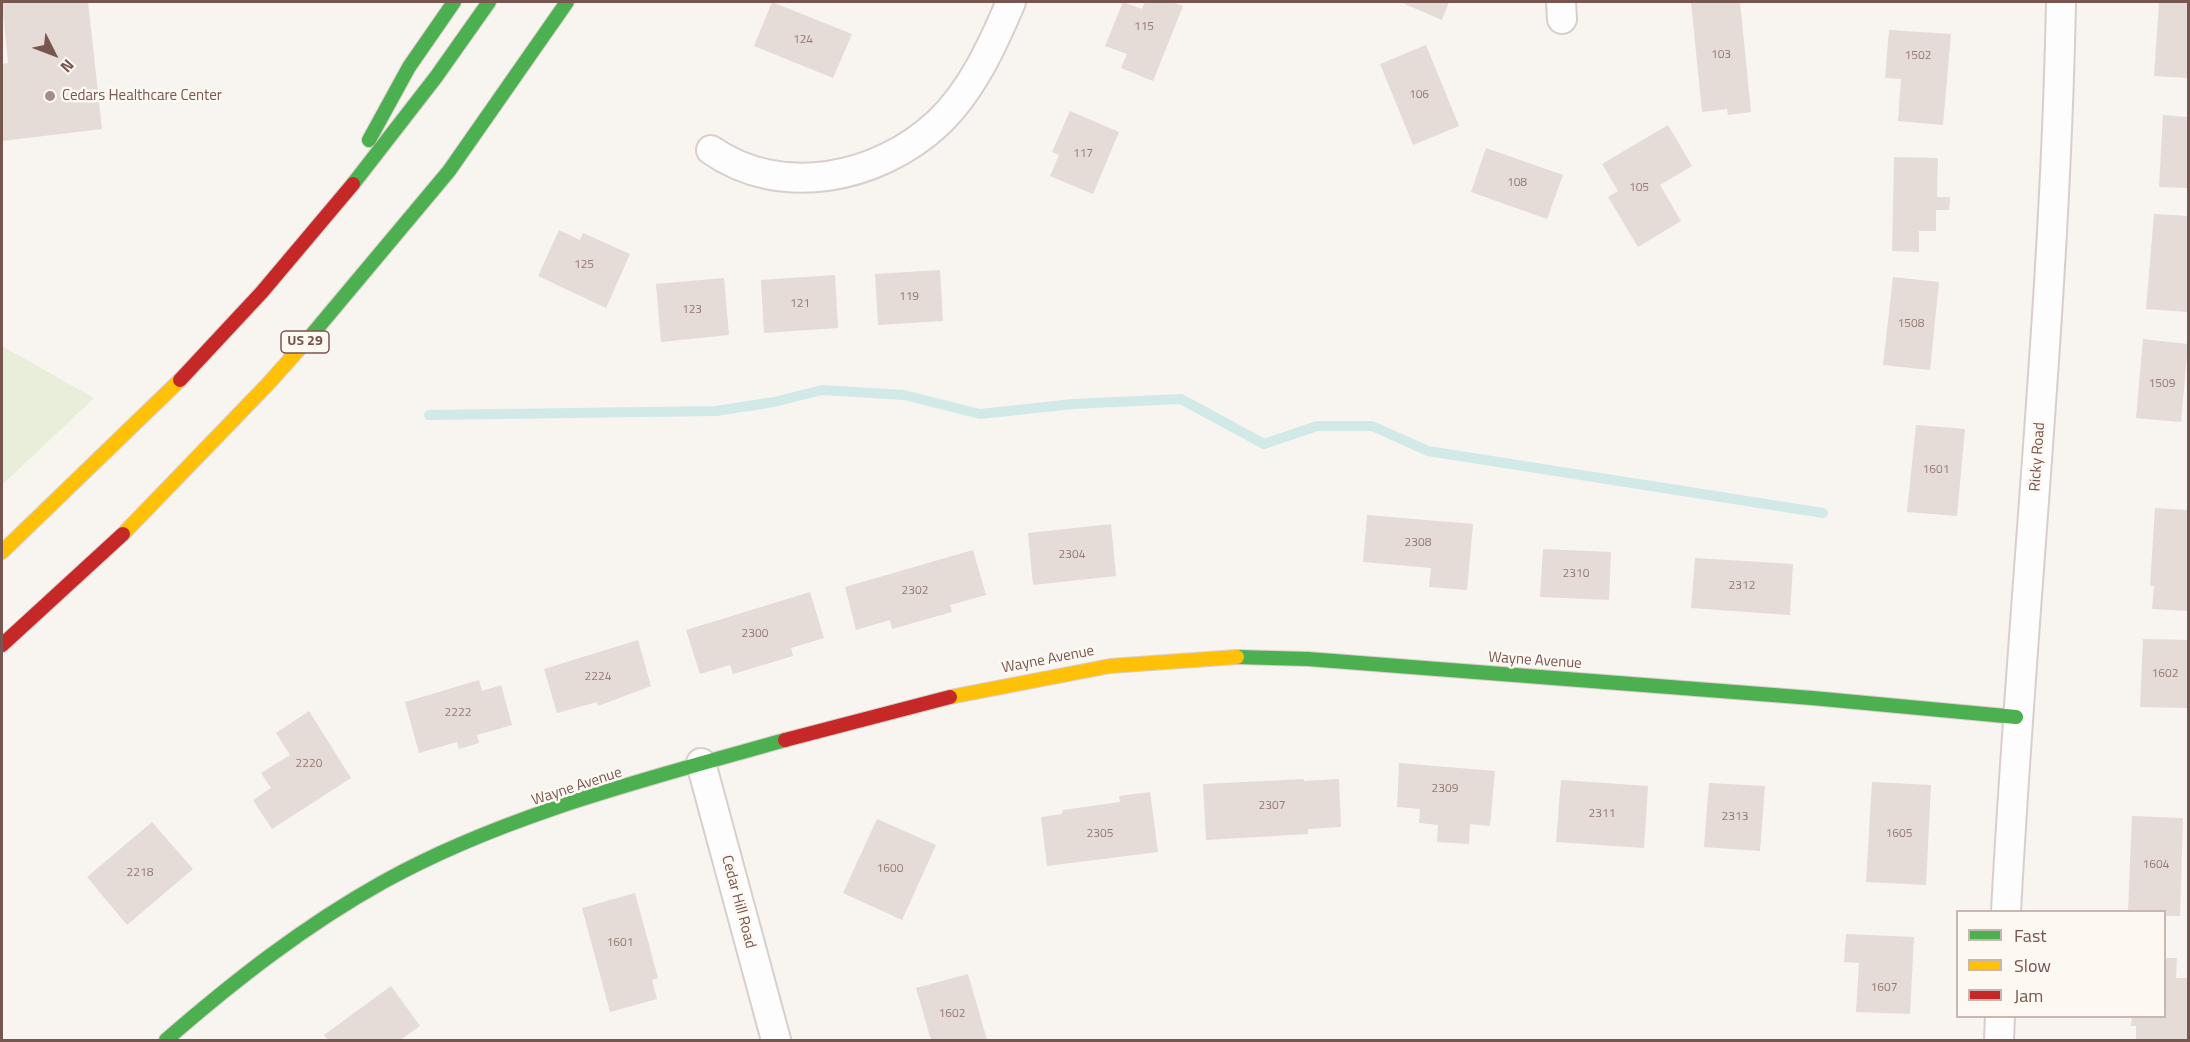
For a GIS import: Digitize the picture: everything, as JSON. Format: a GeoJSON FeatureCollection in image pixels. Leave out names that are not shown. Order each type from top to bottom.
{"type":"FeatureCollection","features":[{"type":"Feature","properties":{"kind":"main road"},"geometry":{"type":"LineString","coordinates":[[332,207],[409,67],[454,2]]}},
{"type":"Feature","properties":{"kind":"main road"},"geometry":{"type":"LineString","coordinates":[[2,552],[93,470],[214,345],[410,114],[489,2]]}},
{"type":"Feature","properties":{"kind":"main road","name":"US 29"},"geometry":{"type":"LineString","coordinates":[[2,645],[146,513],[353,288],[449,171],[567,2]]}},
{"type":"Feature","properties":{"kind":"main road","name":"Wayne Avenue"},"geometry":{"type":"LineString","coordinates":[[166,1041],[214,997],[292,939],[374,888],[462,844],[701,763],[906,707],[1052,674],[1141,661],[1214,657],[1285,658],[1376,667],[1815,696],[2016,717]]}},
{"type":"Feature","properties":{"kind":"street"},"geometry":{"type":"LineString","coordinates":[[711,150],[729,162],[766,175],[804,179],[837,176],[876,163],[913,143],[939,122],[966,90],[1011,2]]}},
{"type":"Feature","properties":{"kind":"street","name":"Ricky Road"},"geometry":{"type":"LineString","coordinates":[[2006,910],[2016,717],[2041,426],[2055,196],[2061,2]]}},
{"type":"Feature","properties":{"kind":"street","name":"Cedar Hill Road"},"geometry":{"type":"LineString","coordinates":[[701,763],[776,1041]]}},
{"type":"Feature","properties":{"kind":"street"},"geometry":{"type":"LineString","coordinates":[[1999,1041],[2000,1018]]}},
{"type":"Feature","properties":{"kind":"green space"},"geometry":{"type":"Polygon","coordinates":[[[2,346],[94,398],[2,485],[2,346]]]}},
{"type":"Feature","properties":{"kind":"building","name":"Cedars Healthcare Center"},"geometry":{"type":"Polygon","coordinates":[[[2,2],[88,2],[102,129],[2,141],[2,64],[8,63],[2,2]]]}},
{"type":"Feature","properties":{"kind":"building"},"geometry":{"type":"Polygon","coordinates":[[[772,2],[852,34],[833,78],[754,46],[772,2]]]}},
{"type":"Feature","properties":{"kind":"building"},"geometry":{"type":"Polygon","coordinates":[[[1123,2],[1142,9],[1145,2],[1172,2],[1183,6],[1153,81],[1121,68],[1127,54],[1105,46],[1123,2]]]}},
{"type":"Feature","properties":{"kind":"building"},"geometry":{"type":"Polygon","coordinates":[[[1400,2],[1449,2],[1442,20],[1400,2]]]}},
{"type":"Feature","properties":{"kind":"building"},"geometry":{"type":"Polygon","coordinates":[[[1691,2],[1740,2],[1751,112],[1728,115],[1727,109],[1702,112],[1691,2]]]}},
{"type":"Feature","properties":{"kind":"building"},"geometry":{"type":"Polygon","coordinates":[[[2159,2],[2188,2],[2188,78],[2154,76],[2159,2]]]}},
{"type":"Feature","properties":{"kind":"building"},"geometry":{"type":"Polygon","coordinates":[[[1889,30],[1951,34],[1943,125],[1898,121],[1901,79],[1885,78],[1889,30]]]}},
{"type":"Feature","properties":{"kind":"building"},"geometry":{"type":"Polygon","coordinates":[[[1426,45],[1459,126],[1413,145],[1380,64],[1426,45]]]}},
{"type":"Feature","properties":{"kind":"building"},"geometry":{"type":"Polygon","coordinates":[[[1070,111],[1119,132],[1093,194],[1050,176],[1059,155],[1052,152],[1070,111]]]}},
{"type":"Feature","properties":{"kind":"building"},"geometry":{"type":"Polygon","coordinates":[[[2163,115],[2188,117],[2188,188],[2159,187],[2163,115]]]}},
{"type":"Feature","properties":{"kind":"building"},"geometry":{"type":"Polygon","coordinates":[[[1668,125],[1692,166],[1660,185],[1681,221],[1638,247],[1608,197],[1618,191],[1602,164],[1668,125]]]}},
{"type":"Feature","properties":{"kind":"building"},"geometry":{"type":"Polygon","coordinates":[[[1486,148],[1563,175],[1547,219],[1471,192],[1486,148]]]}},
{"type":"Feature","properties":{"kind":"building"},"geometry":{"type":"Polygon","coordinates":[[[1894,157],[1938,158],[1937,197],[1950,197],[1949,210],[1936,210],[1936,231],[1919,231],[1919,252],[1892,251],[1894,157]]]}},
{"type":"Feature","properties":{"kind":"building"},"geometry":{"type":"Polygon","coordinates":[[[2154,214],[2188,216],[2188,312],[2146,309],[2154,214]]]}},
{"type":"Feature","properties":{"kind":"building"},"geometry":{"type":"Polygon","coordinates":[[[559,230],[580,240],[583,233],[630,254],[606,308],[538,276],[559,230]]]}},
{"type":"Feature","properties":{"kind":"building"},"geometry":{"type":"Polygon","coordinates":[[[940,270],[943,321],[878,325],[875,274],[940,270]]]}},
{"type":"Feature","properties":{"kind":"building"},"geometry":{"type":"Polygon","coordinates":[[[835,275],[838,328],[764,333],[761,280],[835,275]]]}},
{"type":"Feature","properties":{"kind":"building"},"geometry":{"type":"Polygon","coordinates":[[[1893,277],[1939,282],[1930,370],[1883,365],[1893,277]]]}},
{"type":"Feature","properties":{"kind":"building"},"geometry":{"type":"Polygon","coordinates":[[[724,278],[729,335],[661,342],[656,284],[724,278]]]}},
{"type":"Feature","properties":{"kind":"building"},"geometry":{"type":"Polygon","coordinates":[[[2143,339],[2188,344],[2181,422],[2136,418],[2143,339]]]}},
{"type":"Feature","properties":{"kind":"building"},"geometry":{"type":"Polygon","coordinates":[[[1916,425],[1965,429],[1957,516],[1907,512],[1916,425]]]}},
{"type":"Feature","properties":{"kind":"building"},"geometry":{"type":"Polygon","coordinates":[[[2155,508],[2188,510],[2188,611],[2152,609],[2154,586],[2150,586],[2155,508]]]}},
{"type":"Feature","properties":{"kind":"building"},"geometry":{"type":"Polygon","coordinates":[[[1367,515],[1473,524],[1467,590],[1429,587],[1431,568],[1363,562],[1367,515]]]}},
{"type":"Feature","properties":{"kind":"building"},"geometry":{"type":"Polygon","coordinates":[[[1111,524],[1116,576],[1033,585],[1028,533],[1111,524]]]}},
{"type":"Feature","properties":{"kind":"building"},"geometry":{"type":"Polygon","coordinates":[[[1543,549],[1611,552],[1609,600],[1540,597],[1543,549]]]}},
{"type":"Feature","properties":{"kind":"building"},"geometry":{"type":"Polygon","coordinates":[[[973,550],[986,595],[950,605],[952,612],[892,629],[890,620],[856,630],[845,587],[973,550]]]}},
{"type":"Feature","properties":{"kind":"building"},"geometry":{"type":"Polygon","coordinates":[[[1695,558],[1793,564],[1790,615],[1691,608],[1695,558]]]}},
{"type":"Feature","properties":{"kind":"building"},"geometry":{"type":"Polygon","coordinates":[[[810,592],[824,638],[791,648],[793,656],[733,674],[730,665],[700,674],[686,630],[810,592]]]}},
{"type":"Feature","properties":{"kind":"building"},"geometry":{"type":"Polygon","coordinates":[[[2143,639],[2188,640],[2188,708],[2140,707],[2143,639]]]}},
{"type":"Feature","properties":{"kind":"building"},"geometry":{"type":"Polygon","coordinates":[[[638,640],[651,686],[598,706],[597,702],[557,713],[544,669],[638,640]]]}},
{"type":"Feature","properties":{"kind":"building"},"geometry":{"type":"Polygon","coordinates":[[[479,680],[482,691],[501,685],[512,725],[477,735],[479,743],[459,749],[457,742],[419,753],[405,702],[479,680]]]}},
{"type":"Feature","properties":{"kind":"building"},"geometry":{"type":"Polygon","coordinates":[[[309,711],[351,778],[272,829],[253,800],[271,788],[261,773],[290,755],[276,733],[309,711]]]}},
{"type":"Feature","properties":{"kind":"building"},"geometry":{"type":"Polygon","coordinates":[[[1399,763],[1495,771],[1490,826],[1470,824],[1469,844],[1437,842],[1438,825],[1419,823],[1420,809],[1397,807],[1399,763]]]}},
{"type":"Feature","properties":{"kind":"building"},"geometry":{"type":"Polygon","coordinates":[[[1304,779],[1304,781],[1339,779],[1341,827],[1308,829],[1308,834],[1206,840],[1203,784],[1304,779]]]}},
{"type":"Feature","properties":{"kind":"building"},"geometry":{"type":"Polygon","coordinates":[[[1561,780],[1648,786],[1644,848],[1556,842],[1561,780]]]}},
{"type":"Feature","properties":{"kind":"building"},"geometry":{"type":"Polygon","coordinates":[[[1872,782],[1931,785],[1926,885],[1866,882],[1872,782]]]}},
{"type":"Feature","properties":{"kind":"building"},"geometry":{"type":"Polygon","coordinates":[[[1709,783],[1765,786],[1760,851],[1704,847],[1709,783]]]}},
{"type":"Feature","properties":{"kind":"building"},"geometry":{"type":"Polygon","coordinates":[[[1150,792],[1158,852],[1047,866],[1041,817],[1062,814],[1063,810],[1120,802],[1119,796],[1150,792]]]}},
{"type":"Feature","properties":{"kind":"building"},"geometry":{"type":"Polygon","coordinates":[[[2132,816],[2183,818],[2180,916],[2166,916],[2166,910],[2128,910],[2132,816]]]}},
{"type":"Feature","properties":{"kind":"building"},"geometry":{"type":"Polygon","coordinates":[[[877,819],[936,845],[902,920],[843,893],[877,819]]]}},
{"type":"Feature","properties":{"kind":"building"},"geometry":{"type":"Polygon","coordinates":[[[152,822],[193,869],[127,925],[87,877],[152,822]]]}},
{"type":"Feature","properties":{"kind":"building"},"geometry":{"type":"Polygon","coordinates":[[[635,893],[658,978],[652,980],[657,999],[610,1012],[582,908],[635,893]]]}},
{"type":"Feature","properties":{"kind":"building"},"geometry":{"type":"Polygon","coordinates":[[[1846,934],[1914,937],[1910,1014],[1856,1012],[1859,963],[1844,962],[1846,934]]]}},
{"type":"Feature","properties":{"kind":"building"},"geometry":{"type":"Polygon","coordinates":[[[2166,958],[2177,958],[2176,978],[2188,978],[2188,1040],[2136,1040],[2136,1026],[2131,1026],[2132,1018],[2166,1018],[2166,958]]]}},
{"type":"Feature","properties":{"kind":"building"},"geometry":{"type":"Polygon","coordinates":[[[968,974],[987,1040],[931,1040],[916,988],[968,974]]]}},
{"type":"Feature","properties":{"kind":"building"},"geometry":{"type":"Polygon","coordinates":[[[391,986],[420,1026],[400,1040],[328,1040],[324,1035],[391,986]]]}},
{"type":"Feature","properties":{"kind":"waterway"},"geometry":{"type":"LineString","coordinates":[[429,415],[716,411],[774,402],[822,390],[904,395],[980,414],[1073,404],[1181,399],[1264,444],[1317,426],[1372,426],[1428,451],[1823,513]]}},
{"type":"Feature","properties":{"kind":"traffic: fast"},"geometry":{"type":"LineString","coordinates":[[369,140],[409,67],[454,2]]}},
{"type":"Feature","properties":{"kind":"traffic: fast"},"geometry":{"type":"LineString","coordinates":[[353,184],[436,77],[489,2]]}},
{"type":"Feature","properties":{"kind":"traffic: fast"},"geometry":{"type":"LineString","coordinates":[[310,337],[449,171],[567,2]]}},
{"type":"Feature","properties":{"kind":"traffic: fast"},"geometry":{"type":"LineString","coordinates":[[1237,657],[1308,659],[1812,698],[2016,717]]}},
{"type":"Feature","properties":{"kind":"traffic: fast"},"geometry":{"type":"LineString","coordinates":[[166,1040],[244,976],[325,917],[383,882],[430,858],[528,817],[631,784],[785,740]]}},
{"type":"Feature","properties":{"kind":"traffic: slow"},"geometry":{"type":"LineString","coordinates":[[123,534],[267,385],[310,337]]}},
{"type":"Feature","properties":{"kind":"traffic: slow"},"geometry":{"type":"LineString","coordinates":[[2,552],[180,380]]}},
{"type":"Feature","properties":{"kind":"traffic: slow"},"geometry":{"type":"LineString","coordinates":[[950,697],[1110,666],[1237,657]]}},
{"type":"Feature","properties":{"kind":"traffic: jam"},"geometry":{"type":"LineString","coordinates":[[180,380],[262,292],[353,184]]}},
{"type":"Feature","properties":{"kind":"traffic: jam"},"geometry":{"type":"LineString","coordinates":[[2,645],[123,534]]}},
{"type":"Feature","properties":{"kind":"traffic: jam"},"geometry":{"type":"LineString","coordinates":[[785,740],[950,697]]}},
{"type":"Feature","properties":{"kind":"place","name":"Cedars Healthcare Center"},"geometry":{"type":"Point","coordinates":[50,96]}}]}
